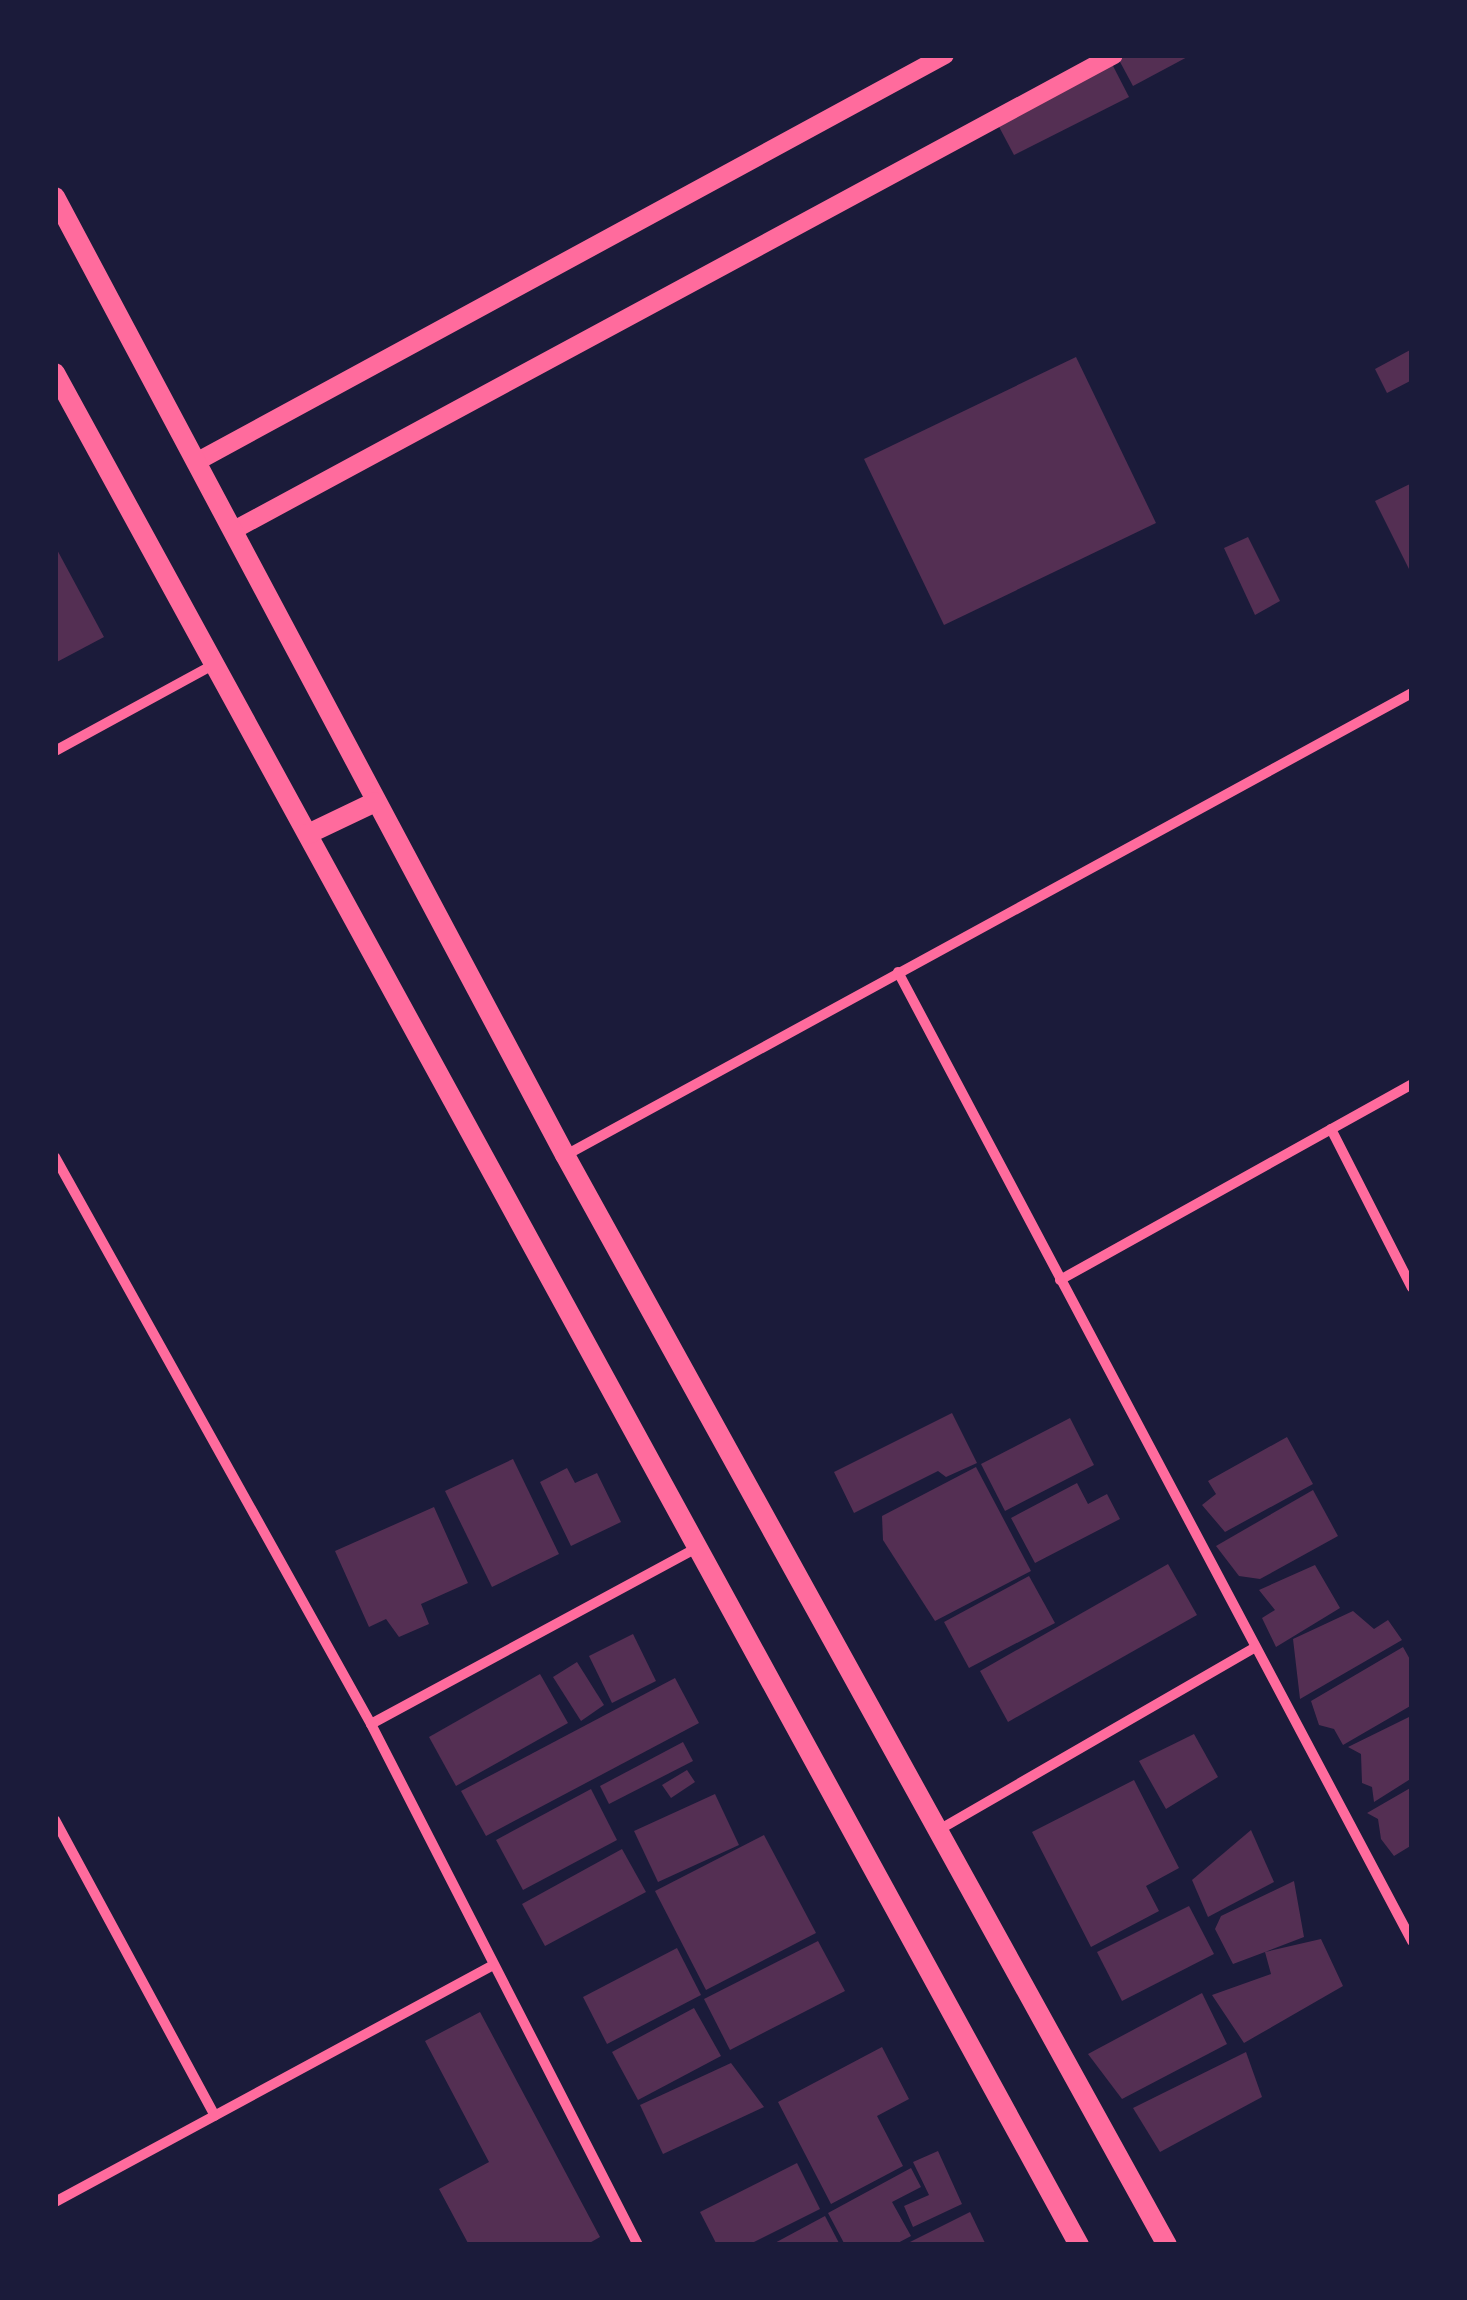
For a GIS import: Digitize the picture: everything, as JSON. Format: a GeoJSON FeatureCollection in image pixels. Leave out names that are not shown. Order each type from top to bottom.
{"type":"FeatureCollection","features":[{"type":"Feature","properties":{"kind":"main road"},"geometry":{"type":"LineString","coordinates":[[55,197],[565,1156],[1167,2245]]}},
{"type":"Feature","properties":{"kind":"main road"},"geometry":{"type":"LineString","coordinates":[[55,373],[1079,2245]]}},
{"type":"Feature","properties":{"kind":"main road"},"geometry":{"type":"LineString","coordinates":[[308,834],[375,802]]}},
{"type":"Feature","properties":{"kind":"street"},"geometry":{"type":"LineString","coordinates":[[198,461],[945,55]]}},
{"type":"Feature","properties":{"kind":"street"},"geometry":{"type":"LineString","coordinates":[[234,530],[1114,55]]}},
{"type":"Feature","properties":{"kind":"street"},"geometry":{"type":"LineString","coordinates":[[55,751],[213,665]]}},
{"type":"Feature","properties":{"kind":"street"},"geometry":{"type":"LineString","coordinates":[[565,1156],[1412,693]]}},
{"type":"Feature","properties":{"kind":"street"},"geometry":{"type":"LineString","coordinates":[[898,972],[1412,1942]]}},
{"type":"Feature","properties":{"kind":"street"},"geometry":{"type":"LineString","coordinates":[[1060,1280],[1412,1084]]}},
{"type":"Feature","properties":{"kind":"street"},"geometry":{"type":"LineString","coordinates":[[1331,1129],[1412,1288]]}},
{"type":"Feature","properties":{"kind":"street"},"geometry":{"type":"LineString","coordinates":[[55,1157],[371,1724],[638,2245]]}},
{"type":"Feature","properties":{"kind":"street"},"geometry":{"type":"LineString","coordinates":[[371,1724],[698,1547]]}},
{"type":"Feature","properties":{"kind":"street"},"geometry":{"type":"LineString","coordinates":[[937,1831],[1254,1648]]}},
{"type":"Feature","properties":{"kind":"street"},"geometry":{"type":"LineString","coordinates":[[55,1820],[215,2116]]}},
{"type":"Feature","properties":{"kind":"street"},"geometry":{"type":"LineString","coordinates":[[55,2202],[492,1966]]}},
{"type":"Feature","properties":{"kind":"building"},"geometry":{"type":"Polygon","coordinates":[[[1129,55],[1191,55],[1133,86],[1119,60],[1129,55]]]}},
{"type":"Feature","properties":{"kind":"building"},"geometry":{"type":"Polygon","coordinates":[[[1112,64],[1129,97],[1014,155],[997,123],[1112,64]]]}},
{"type":"Feature","properties":{"kind":"building"},"geometry":{"type":"Polygon","coordinates":[[[1412,349],[1412,380],[1387,393],[1375,369],[1412,349]]]}},
{"type":"Feature","properties":{"kind":"building"},"geometry":{"type":"Polygon","coordinates":[[[1076,357],[1156,523],[944,625],[864,459],[1076,357]]]}},
{"type":"Feature","properties":{"kind":"building"},"geometry":{"type":"Polygon","coordinates":[[[1412,483],[1412,575],[1375,501],[1412,483]]]}},
{"type":"Feature","properties":{"kind":"building"},"geometry":{"type":"Polygon","coordinates":[[[1248,537],[1280,601],[1255,615],[1224,548],[1248,537]]]}},
{"type":"Feature","properties":{"kind":"building"},"geometry":{"type":"Polygon","coordinates":[[[55,546],[104,637],[55,663],[55,546]]]}},
{"type":"Feature","properties":{"kind":"building"},"geometry":{"type":"Polygon","coordinates":[[[952,1413],[977,1463],[946,1477],[938,1471],[854,1513],[834,1472],[952,1413]]]}},
{"type":"Feature","properties":{"kind":"building"},"geometry":{"type":"Polygon","coordinates":[[[1070,1418],[1094,1465],[1005,1511],[981,1464],[1070,1418]]]}},
{"type":"Feature","properties":{"kind":"building"},"geometry":{"type":"Polygon","coordinates":[[[1287,1437],[1313,1484],[1225,1532],[1202,1505],[1216,1494],[1208,1481],[1287,1437]]]}},
{"type":"Feature","properties":{"kind":"building"},"geometry":{"type":"Polygon","coordinates":[[[513,1459],[559,1554],[492,1587],[445,1491],[513,1459]]]}},
{"type":"Feature","properties":{"kind":"building"},"geometry":{"type":"Polygon","coordinates":[[[976,1467],[1031,1571],[935,1621],[883,1540],[882,1516],[976,1467]]]}},
{"type":"Feature","properties":{"kind":"building"},"geometry":{"type":"Polygon","coordinates":[[[567,1468],[575,1483],[597,1473],[621,1522],[571,1546],[540,1482],[567,1468]]]}},
{"type":"Feature","properties":{"kind":"building"},"geometry":{"type":"Polygon","coordinates":[[[1077,1483],[1088,1504],[1107,1494],[1120,1519],[1035,1563],[1011,1518],[1077,1483]]]}},
{"type":"Feature","properties":{"kind":"building"},"geometry":{"type":"Polygon","coordinates":[[[1313,1490],[1338,1536],[1260,1579],[1239,1576],[1216,1546],[1313,1490]]]}},
{"type":"Feature","properties":{"kind":"building"},"geometry":{"type":"Polygon","coordinates":[[[434,1507],[468,1583],[421,1604],[429,1624],[399,1637],[386,1619],[369,1627],[335,1551],[434,1507]]]}},
{"type":"Feature","properties":{"kind":"building"},"geometry":{"type":"Polygon","coordinates":[[[1168,1564],[1197,1615],[1008,1722],[980,1671],[1168,1564]]]}},
{"type":"Feature","properties":{"kind":"building"},"geometry":{"type":"Polygon","coordinates":[[[1315,1565],[1340,1608],[1276,1647],[1262,1618],[1275,1610],[1259,1590],[1315,1565]]]}},
{"type":"Feature","properties":{"kind":"building"},"geometry":{"type":"Polygon","coordinates":[[[1029,1576],[1055,1623],[969,1668],[944,1622],[1029,1576]]]}},
{"type":"Feature","properties":{"kind":"building"},"geometry":{"type":"Polygon","coordinates":[[[1353,1611],[1374,1629],[1388,1620],[1402,1640],[1300,1699],[1293,1639],[1353,1611]]]}},
{"type":"Feature","properties":{"kind":"building"},"geometry":{"type":"Polygon","coordinates":[[[633,1634],[656,1681],[612,1703],[589,1656],[633,1634]]]}},
{"type":"Feature","properties":{"kind":"building"},"geometry":{"type":"Polygon","coordinates":[[[1403,1647],[1412,1663],[1412,1705],[1343,1745],[1334,1729],[1319,1725],[1311,1701],[1403,1647]]]}},
{"type":"Feature","properties":{"kind":"building"},"geometry":{"type":"Polygon","coordinates":[[[577,1662],[604,1705],[581,1721],[553,1677],[577,1662]]]}},
{"type":"Feature","properties":{"kind":"building"},"geometry":{"type":"Polygon","coordinates":[[[540,1674],[568,1723],[456,1786],[429,1737],[540,1674]]]}},
{"type":"Feature","properties":{"kind":"building"},"geometry":{"type":"Polygon","coordinates":[[[675,1678],[699,1723],[486,1836],[461,1791],[675,1678]]]}},
{"type":"Feature","properties":{"kind":"building"},"geometry":{"type":"Polygon","coordinates":[[[1409,1717],[1412,1778],[1374,1802],[1372,1787],[1362,1783],[1361,1754],[1348,1747],[1409,1717]]]}},
{"type":"Feature","properties":{"kind":"building"},"geometry":{"type":"Polygon","coordinates":[[[1194,1734],[1218,1777],[1166,1809],[1139,1761],[1194,1734]]]}},
{"type":"Feature","properties":{"kind":"building"},"geometry":{"type":"Polygon","coordinates":[[[683,1742],[693,1761],[609,1804],[600,1786],[683,1742]]]}},
{"type":"Feature","properties":{"kind":"building"},"geometry":{"type":"Polygon","coordinates":[[[687,1770],[695,1782],[671,1798],[662,1785],[687,1770]]]}},
{"type":"Feature","properties":{"kind":"building"},"geometry":{"type":"Polygon","coordinates":[[[1134,1780],[1179,1868],[1146,1886],[1159,1911],[1091,1947],[1032,1832],[1134,1780]]]}},
{"type":"Feature","properties":{"kind":"building"},"geometry":{"type":"Polygon","coordinates":[[[1412,1787],[1412,1845],[1394,1856],[1381,1839],[1378,1819],[1367,1813],[1412,1787]]]}},
{"type":"Feature","properties":{"kind":"building"},"geometry":{"type":"Polygon","coordinates":[[[591,1789],[617,1840],[523,1890],[496,1840],[591,1789]]]}},
{"type":"Feature","properties":{"kind":"building"},"geometry":{"type":"Polygon","coordinates":[[[715,1794],[739,1845],[658,1882],[634,1831],[715,1794]]]}},
{"type":"Feature","properties":{"kind":"building"},"geometry":{"type":"Polygon","coordinates":[[[1251,1830],[1274,1882],[1208,1917],[1192,1880],[1251,1830]]]}},
{"type":"Feature","properties":{"kind":"building"},"geometry":{"type":"Polygon","coordinates":[[[764,1835],[816,1933],[706,1990],[655,1891],[764,1835]]]}},
{"type":"Feature","properties":{"kind":"building"},"geometry":{"type":"Polygon","coordinates":[[[622,1849],[646,1892],[545,1946],[522,1904],[622,1849]]]}},
{"type":"Feature","properties":{"kind":"building"},"geometry":{"type":"Polygon","coordinates":[[[1294,1881],[1304,1937],[1233,1964],[1215,1929],[1221,1916],[1294,1881]]]}},
{"type":"Feature","properties":{"kind":"building"},"geometry":{"type":"Polygon","coordinates":[[[1189,1906],[1214,1954],[1122,2001],[1097,1952],[1189,1906]]]}},
{"type":"Feature","properties":{"kind":"building"},"geometry":{"type":"Polygon","coordinates":[[[1321,1939],[1343,1986],[1244,2043],[1212,1995],[1271,1974],[1265,1952],[1321,1939]]]}},
{"type":"Feature","properties":{"kind":"building"},"geometry":{"type":"Polygon","coordinates":[[[818,1941],[845,1991],[730,2050],[704,1999],[818,1941]]]}},
{"type":"Feature","properties":{"kind":"building"},"geometry":{"type":"Polygon","coordinates":[[[677,1948],[701,1995],[607,2044],[583,1997],[677,1948]]]}},
{"type":"Feature","properties":{"kind":"building"},"geometry":{"type":"Polygon","coordinates":[[[1202,1993],[1227,2044],[1122,2099],[1088,2054],[1202,1993]]]}},
{"type":"Feature","properties":{"kind":"building"},"geometry":{"type":"Polygon","coordinates":[[[694,2008],[721,2056],[638,2100],[612,2052],[694,2008]]]}},
{"type":"Feature","properties":{"kind":"building"},"geometry":{"type":"Polygon","coordinates":[[[480,2012],[600,2237],[586,2245],[469,2245],[439,2189],[489,2162],[425,2041],[480,2012]]]}},
{"type":"Feature","properties":{"kind":"building"},"geometry":{"type":"Polygon","coordinates":[[[882,2047],[909,2099],[877,2116],[903,2166],[831,2204],[778,2102],[882,2047]]]}},
{"type":"Feature","properties":{"kind":"building"},"geometry":{"type":"Polygon","coordinates":[[[1246,2052],[1262,2097],[1160,2152],[1133,2108],[1246,2052]]]}},
{"type":"Feature","properties":{"kind":"building"},"geometry":{"type":"Polygon","coordinates":[[[731,2063],[764,2107],[663,2154],[640,2105],[731,2063]]]}},
{"type":"Feature","properties":{"kind":"building"},"geometry":{"type":"Polygon","coordinates":[[[938,2151],[962,2204],[913,2227],[904,2206],[929,2195],[913,2162],[938,2151]]]}},
{"type":"Feature","properties":{"kind":"building"},"geometry":{"type":"Polygon","coordinates":[[[797,2163],[820,2209],[748,2245],[717,2245],[700,2212],[797,2163]]]}},
{"type":"Feature","properties":{"kind":"building"},"geometry":{"type":"Polygon","coordinates":[[[911,2168],[921,2187],[892,2202],[911,2236],[894,2245],[845,2245],[828,2213],[911,2168]]]}},
{"type":"Feature","properties":{"kind":"building"},"geometry":{"type":"Polygon","coordinates":[[[970,2212],[986,2245],[904,2245],[970,2212]]]}},
{"type":"Feature","properties":{"kind":"building"},"geometry":{"type":"Polygon","coordinates":[[[825,2216],[840,2245],[771,2245],[825,2216]]]}}]}
